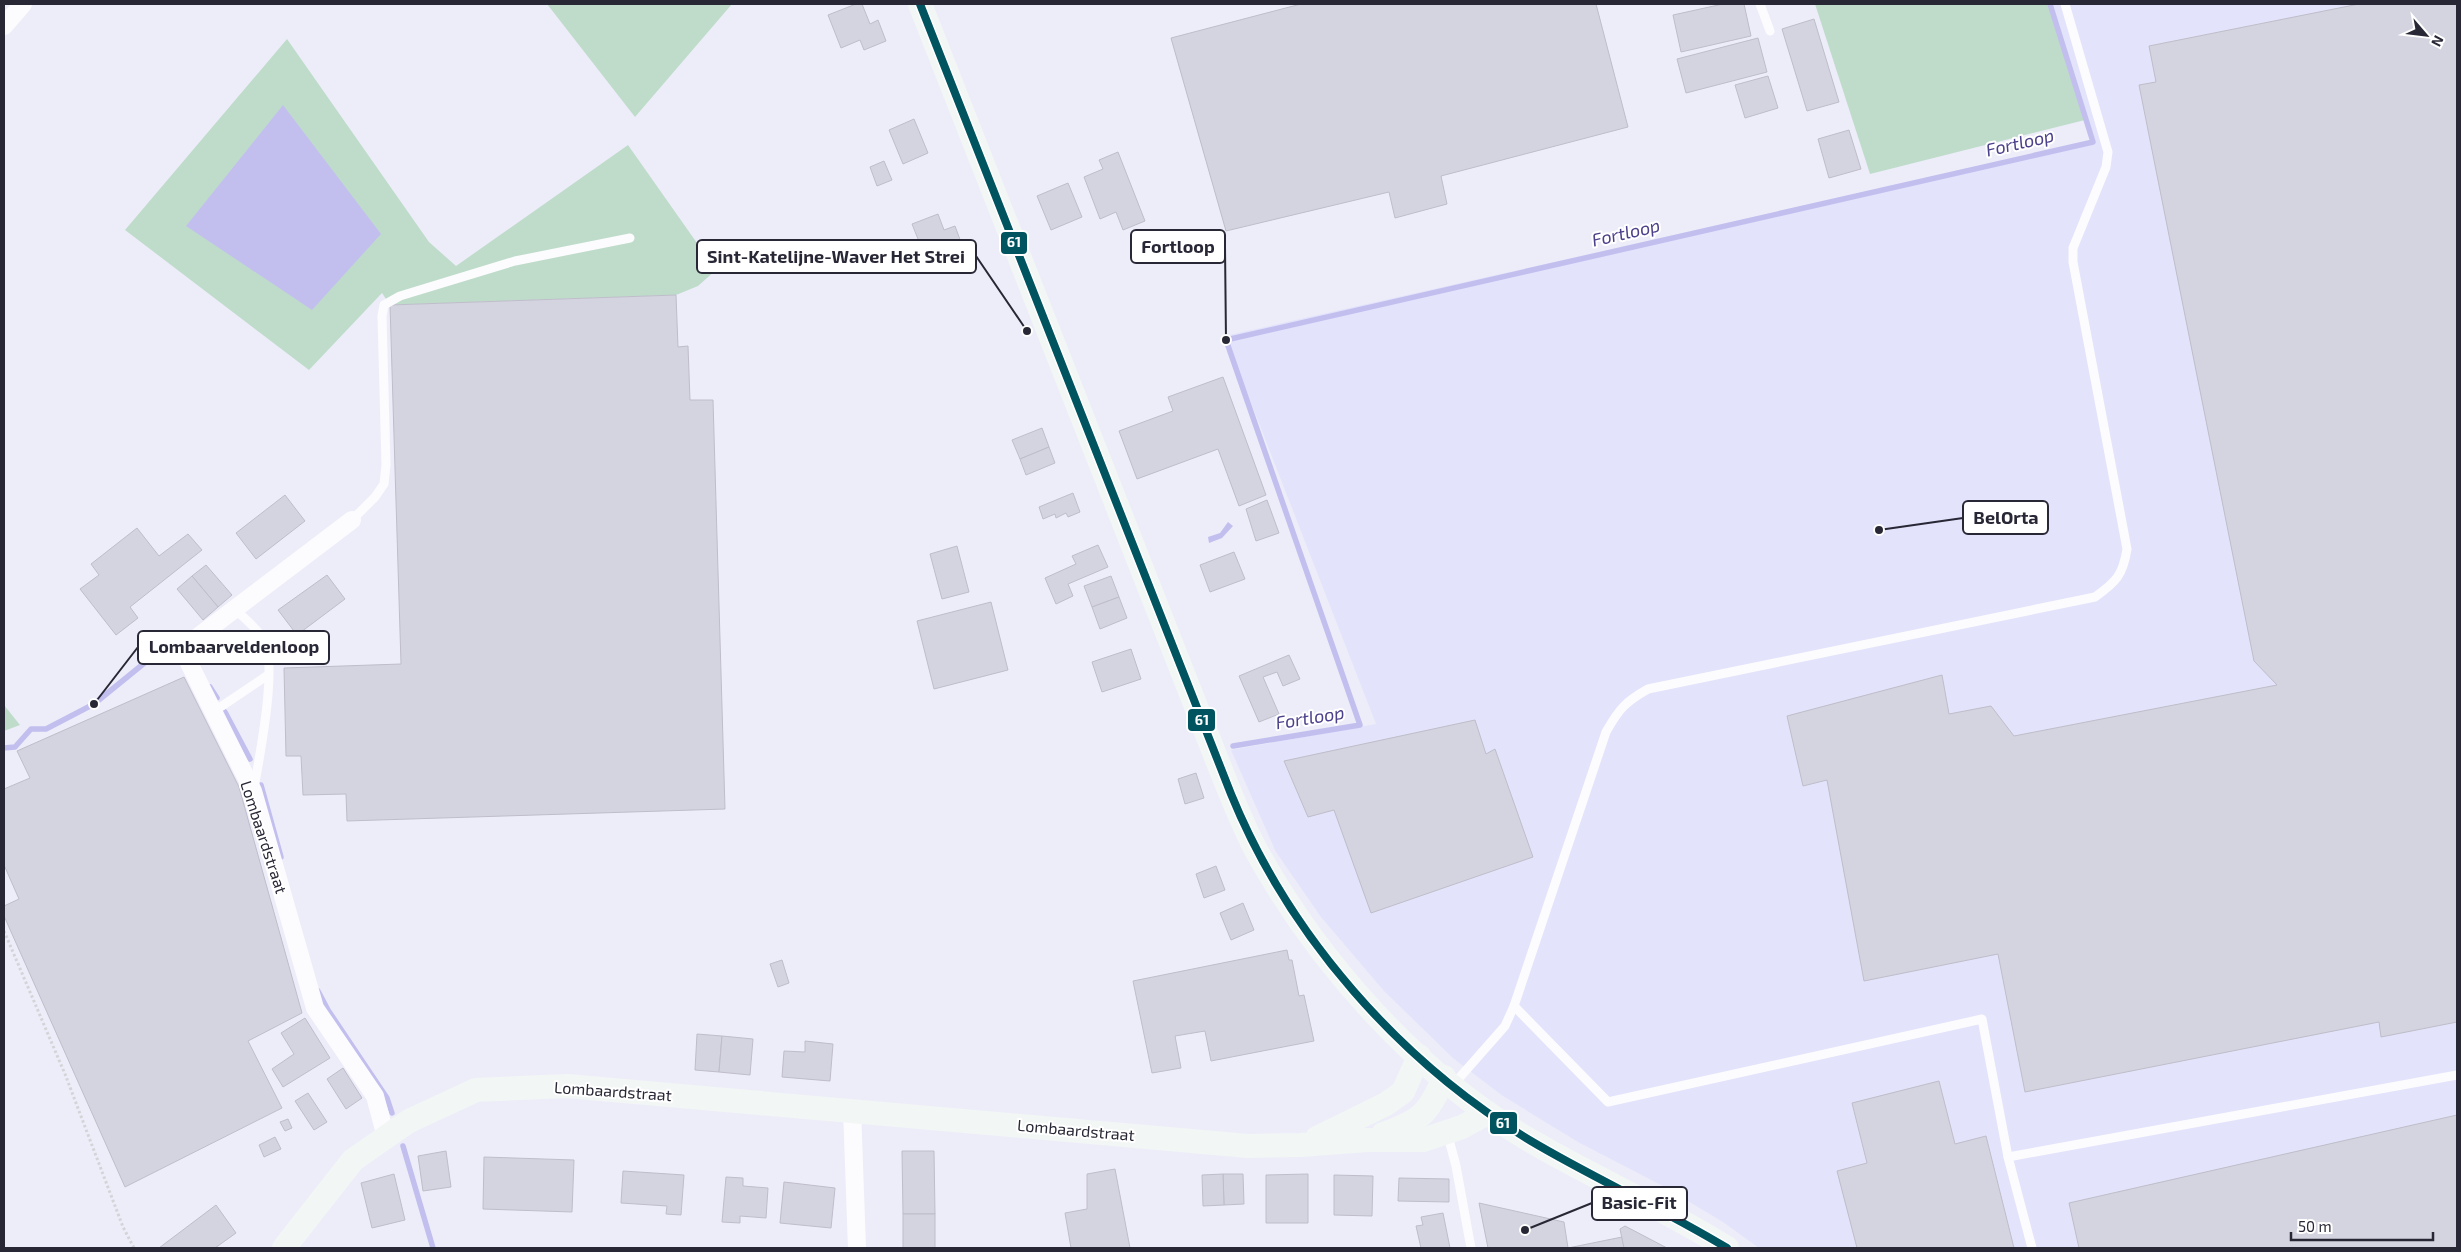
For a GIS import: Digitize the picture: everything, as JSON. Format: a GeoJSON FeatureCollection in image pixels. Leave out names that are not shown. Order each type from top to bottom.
{"type":"FeatureCollection","features":[{"type":"Feature","properties":{"kind":"street"},"geometry":{"type":"LineString","coordinates":[[4,26],[23,4]]}},
{"type":"Feature","properties":{"kind":"street"},"geometry":{"type":"LineString","coordinates":[[920,4],[1181,671],[1256,849],[1305,929],[1338,971],[1372,1009],[1420,1056],[1488,1113],[1530,1141],[1656,1206],[1727,1248]]}},
{"type":"Feature","properties":{"kind":"street","name":"Lombaardstraat"},"geometry":{"type":"LineString","coordinates":[[352,520],[182,649],[253,791],[315,1008],[375,1096],[386,1137]]}},
{"type":"Feature","properties":{"kind":"street","name":"Lombaardstraat"},"geometry":{"type":"LineString","coordinates":[[1301,1146],[1386,1104],[1403,1092],[1420,1056]]}},
{"type":"Feature","properties":{"kind":"street","name":"Lombaardstraat"},"geometry":{"type":"LineString","coordinates":[[1367,1140],[1409,1125],[1427,1111],[1448,1081]]}},
{"type":"Feature","properties":{"kind":"street","name":"Lombaardstraat"},"geometry":{"type":"LineString","coordinates":[[284,1248],[353,1160],[409,1122],[476,1090],[567,1086],[852,1109],[1238,1145],[1301,1146],[1367,1140],[1423,1140],[1462,1127],[1488,1113]]}},
{"type":"Feature","properties":{"kind":"street"},"geometry":{"type":"LineString","coordinates":[[852,1109],[857,1248]]}},
{"type":"Feature","properties":{"kind":"lane"},"geometry":{"type":"LineString","coordinates":[[1760,4],[1770,31]]}},
{"type":"Feature","properties":{"kind":"lane"},"geometry":{"type":"LineString","coordinates":[[1448,1081],[1505,1026],[1514,1006],[1606,732],[1618,710],[1632,698],[1648,689],[2095,597],[2112,585],[2124,568],[2127,549],[2073,262],[2073,248],[2106,167],[2108,152],[2065,4]]}},
{"type":"Feature","properties":{"kind":"lane"},"geometry":{"type":"LineString","coordinates":[[352,520],[375,497],[384,484],[386,465],[382,316],[384,305],[400,296],[515,261],[630,238]]}},
{"type":"Feature","properties":{"kind":"lane"},"geometry":{"type":"LineString","coordinates":[[235,609],[264,640],[269,662],[264,736],[253,791]]}},
{"type":"Feature","properties":{"kind":"lane"},"geometry":{"type":"LineString","coordinates":[[213,712],[268,676]]}},
{"type":"Feature","properties":{"kind":"lane"},"geometry":{"type":"LineString","coordinates":[[1514,1006],[1608,1102],[1982,1019],[2008,1157],[2032,1248]]}},
{"type":"Feature","properties":{"kind":"lane"},"geometry":{"type":"LineString","coordinates":[[2008,1157],[2457,1075]]}},
{"type":"Feature","properties":{"kind":"lane"},"geometry":{"type":"LineString","coordinates":[[1447,1132],[1456,1166],[1471,1248]]}},
{"type":"Feature","properties":{"kind":"path"},"geometry":{"type":"LineString","coordinates":[[4,931],[65,1074],[123,1227],[134,1248]]}},
{"type":"Feature","properties":{"kind":"shaded area"},"geometry":{"type":"Polygon","coordinates":[[[2050,4],[2457,4],[2457,1248],[1759,1248],[1723,1222],[1661,1185],[1578,1142],[1503,1096],[1454,1059],[1384,991],[1321,917],[1276,852],[1231,750],[1376,724],[1225,336],[2091,141],[2050,4]]]}},
{"type":"Feature","properties":{"kind":"green space"},"geometry":{"type":"Polygon","coordinates":[[[547,4],[732,4],[635,117],[547,4]]]}},
{"type":"Feature","properties":{"kind":"green space"},"geometry":{"type":"Polygon","coordinates":[[[1815,4],[2050,4],[2085,120],[1870,174],[1815,4]]]}},
{"type":"Feature","properties":{"kind":"green space"},"geometry":{"type":"Polygon","coordinates":[[[287,39],[429,242],[456,266],[628,145],[716,270],[698,286],[676,295],[390,305],[382,293],[309,370],[125,230],[287,39]]]}},
{"type":"Feature","properties":{"kind":"green space"},"geometry":{"type":"Polygon","coordinates":[[[4,705],[20,725],[4,731],[4,705]]]}},
{"type":"Feature","properties":{"kind":"water"},"geometry":{"type":"Polygon","coordinates":[[[283,105],[381,234],[312,310],[186,226],[283,105]]]}},
{"type":"Feature","properties":{"kind":"water"},"geometry":{"type":"Polygon","coordinates":[[[1228,522],[1233,526],[1222,538],[1209,543],[1208,537],[1220,533],[1228,522]]]}},
{"type":"Feature","properties":{"kind":"building"},"geometry":{"type":"Polygon","coordinates":[[[856,4],[862,4],[870,24],[878,20],[886,41],[864,50],[860,40],[841,48],[828,15],[856,4]]]}},
{"type":"Feature","properties":{"kind":"building"},"geometry":{"type":"Polygon","coordinates":[[[1301,4],[1596,4],[1628,127],[1441,176],[1447,204],[1395,218],[1389,192],[1226,231],[1171,38],[1301,4]]]}},
{"type":"Feature","properties":{"kind":"building"},"geometry":{"type":"Polygon","coordinates":[[[1723,4],[1744,4],[1751,36],[1681,52],[1673,15],[1723,4]]]}},
{"type":"Feature","properties":{"kind":"building"},"geometry":{"type":"Polygon","coordinates":[[[2359,4],[2457,4],[2457,1022],[2381,1037],[2379,1022],[2025,1092],[1998,954],[1864,981],[1827,780],[1803,786],[1787,716],[1942,675],[1949,714],[1991,706],[2014,736],[2277,685],[2254,661],[2139,85],[2156,82],[2149,46],[2359,4]]]}},
{"type":"Feature","properties":{"kind":"building"},"geometry":{"type":"Polygon","coordinates":[[[1814,19],[1839,102],[1807,111],[1782,29],[1814,19]]]}},
{"type":"Feature","properties":{"kind":"building"},"geometry":{"type":"Polygon","coordinates":[[[1758,38],[1767,72],[1686,93],[1677,59],[1758,38]]]}},
{"type":"Feature","properties":{"kind":"building"},"geometry":{"type":"Polygon","coordinates":[[[1768,76],[1778,108],[1745,118],[1735,85],[1768,76]]]}},
{"type":"Feature","properties":{"kind":"building"},"geometry":{"type":"Polygon","coordinates":[[[914,119],[928,153],[903,164],[889,130],[914,119]]]}},
{"type":"Feature","properties":{"kind":"building"},"geometry":{"type":"Polygon","coordinates":[[[1849,130],[1861,169],[1829,178],[1818,139],[1849,130]]]}},
{"type":"Feature","properties":{"kind":"building"},"geometry":{"type":"Polygon","coordinates":[[[1118,152],[1145,221],[1123,230],[1116,212],[1100,219],[1084,177],[1103,169],[1099,160],[1118,152]]]}},
{"type":"Feature","properties":{"kind":"building"},"geometry":{"type":"Polygon","coordinates":[[[884,161],[892,180],[877,186],[870,167],[884,161]]]}},
{"type":"Feature","properties":{"kind":"building"},"geometry":{"type":"Polygon","coordinates":[[[1068,183],[1082,217],[1051,230],[1037,196],[1068,183]]]}},
{"type":"Feature","properties":{"kind":"building"},"geometry":{"type":"Polygon","coordinates":[[[938,214],[944,230],[955,226],[962,245],[926,259],[912,224],[938,214]]]}},
{"type":"Feature","properties":{"kind":"building"},"geometry":{"type":"Polygon","coordinates":[[[676,295],[678,347],[688,346],[690,400],[713,400],[725,809],[347,821],[346,794],[303,795],[301,756],[286,756],[284,668],[401,664],[390,305],[676,295]]]}},
{"type":"Feature","properties":{"kind":"building"},"geometry":{"type":"Polygon","coordinates":[[[1223,377],[1266,495],[1239,506],[1218,449],[1137,479],[1119,431],[1173,411],[1168,397],[1223,377]]]}},
{"type":"Feature","properties":{"kind":"building"},"geometry":{"type":"Polygon","coordinates":[[[1042,428],[1049,447],[1020,459],[1012,440],[1042,428]]]}},
{"type":"Feature","properties":{"kind":"building"},"geometry":{"type":"Polygon","coordinates":[[[1049,447],[1055,463],[1026,475],[1020,459],[1049,447]]]}},
{"type":"Feature","properties":{"kind":"building"},"geometry":{"type":"Polygon","coordinates":[[[1073,493],[1080,512],[1068,517],[1066,513],[1056,518],[1055,514],[1043,519],[1039,507],[1073,493]]]}},
{"type":"Feature","properties":{"kind":"building"},"geometry":{"type":"Polygon","coordinates":[[[285,495],[305,521],[256,559],[236,533],[285,495]]]}},
{"type":"Feature","properties":{"kind":"building"},"geometry":{"type":"Polygon","coordinates":[[[1267,500],[1279,533],[1256,541],[1246,509],[1267,500]]]}},
{"type":"Feature","properties":{"kind":"building"},"geometry":{"type":"Polygon","coordinates":[[[137,528],[159,556],[188,534],[202,550],[130,607],[138,618],[116,635],[80,589],[99,575],[91,564],[137,528]]]}},
{"type":"Feature","properties":{"kind":"building"},"geometry":{"type":"Polygon","coordinates":[[[1098,545],[1108,567],[1068,584],[1073,596],[1056,604],[1045,578],[1076,564],[1072,556],[1098,545]]]}},
{"type":"Feature","properties":{"kind":"building"},"geometry":{"type":"Polygon","coordinates":[[[957,546],[969,592],[942,599],[930,554],[957,546]]]}},
{"type":"Feature","properties":{"kind":"building"},"geometry":{"type":"Polygon","coordinates":[[[1234,552],[1245,579],[1210,592],[1200,565],[1234,552]]]}},
{"type":"Feature","properties":{"kind":"building"},"geometry":{"type":"Polygon","coordinates":[[[206,565],[232,595],[218,607],[192,576],[206,565]]]}},
{"type":"Feature","properties":{"kind":"building"},"geometry":{"type":"Polygon","coordinates":[[[327,575],[345,599],[297,635],[278,610],[327,575]]]}},
{"type":"Feature","properties":{"kind":"building"},"geometry":{"type":"Polygon","coordinates":[[[192,576],[218,607],[203,620],[177,589],[192,576]]]}},
{"type":"Feature","properties":{"kind":"building"},"geometry":{"type":"Polygon","coordinates":[[[1111,576],[1119,597],[1092,607],[1084,586],[1111,576]]]}},
{"type":"Feature","properties":{"kind":"building"},"geometry":{"type":"Polygon","coordinates":[[[1119,597],[1127,618],[1100,629],[1092,607],[1119,597]]]}},
{"type":"Feature","properties":{"kind":"building"},"geometry":{"type":"Polygon","coordinates":[[[991,602],[1008,670],[934,689],[917,621],[991,602]]]}},
{"type":"Feature","properties":{"kind":"building"},"geometry":{"type":"Polygon","coordinates":[[[1131,649],[1141,679],[1102,692],[1092,662],[1131,649]]]}},
{"type":"Feature","properties":{"kind":"building"},"geometry":{"type":"Polygon","coordinates":[[[1289,655],[1300,679],[1283,686],[1277,672],[1263,677],[1279,714],[1259,722],[1239,676],[1289,655]]]}},
{"type":"Feature","properties":{"kind":"building"},"geometry":{"type":"Polygon","coordinates":[[[184,677],[239,787],[302,1013],[248,1041],[282,1108],[125,1187],[4,916],[4,906],[19,899],[4,865],[4,789],[30,778],[17,751],[184,677]]]}},
{"type":"Feature","properties":{"kind":"building"},"geometry":{"type":"Polygon","coordinates":[[[1475,720],[1486,754],[1495,749],[1533,857],[1371,913],[1334,810],[1308,817],[1284,761],[1475,720]]]}},
{"type":"Feature","properties":{"kind":"building"},"geometry":{"type":"Polygon","coordinates":[[[1196,773],[1204,798],[1185,804],[1178,779],[1196,773]]]}},
{"type":"Feature","properties":{"kind":"building"},"geometry":{"type":"Polygon","coordinates":[[[1216,866],[1225,890],[1204,898],[1196,874],[1216,866]]]}},
{"type":"Feature","properties":{"kind":"building"},"geometry":{"type":"Polygon","coordinates":[[[1243,903],[1254,930],[1231,940],[1220,913],[1243,903]]]}},
{"type":"Feature","properties":{"kind":"building"},"geometry":{"type":"Polygon","coordinates":[[[1287,950],[1289,960],[1292,960],[1299,996],[1304,995],[1314,1041],[1211,1061],[1205,1031],[1175,1036],[1181,1068],[1152,1073],[1133,981],[1287,950]]]}},
{"type":"Feature","properties":{"kind":"building"},"geometry":{"type":"Polygon","coordinates":[[[782,960],[789,983],[778,987],[770,964],[782,960]]]}},
{"type":"Feature","properties":{"kind":"building"},"geometry":{"type":"Polygon","coordinates":[[[305,1018],[330,1058],[283,1087],[272,1069],[294,1054],[281,1033],[305,1018]]]}},
{"type":"Feature","properties":{"kind":"building"},"geometry":{"type":"Polygon","coordinates":[[[697,1034],[722,1036],[719,1072],[695,1070],[697,1034]]]}},
{"type":"Feature","properties":{"kind":"building"},"geometry":{"type":"Polygon","coordinates":[[[722,1036],[753,1039],[750,1075],[719,1072],[722,1036]]]}},
{"type":"Feature","properties":{"kind":"building"},"geometry":{"type":"Polygon","coordinates":[[[805,1041],[833,1044],[830,1081],[782,1077],[784,1051],[805,1052],[805,1041]]]}},
{"type":"Feature","properties":{"kind":"building"},"geometry":{"type":"Polygon","coordinates":[[[343,1068],[362,1098],[346,1109],[327,1079],[343,1068]]]}},
{"type":"Feature","properties":{"kind":"building"},"geometry":{"type":"Polygon","coordinates":[[[1939,1081],[1955,1144],[1986,1136],[2014,1248],[1857,1248],[1837,1171],[1867,1163],[1852,1103],[1939,1081]]]}},
{"type":"Feature","properties":{"kind":"building"},"geometry":{"type":"Polygon","coordinates":[[[308,1093],[327,1122],[314,1130],[295,1101],[308,1093]]]}},
{"type":"Feature","properties":{"kind":"building"},"geometry":{"type":"Polygon","coordinates":[[[2457,1115],[2457,1248],[2079,1248],[2069,1203],[2457,1115]]]}},
{"type":"Feature","properties":{"kind":"building"},"geometry":{"type":"Polygon","coordinates":[[[288,1119],[292,1128],[285,1131],[280,1122],[288,1119]]]}},
{"type":"Feature","properties":{"kind":"building"},"geometry":{"type":"Polygon","coordinates":[[[275,1137],[281,1149],[264,1157],[259,1145],[275,1137]]]}},
{"type":"Feature","properties":{"kind":"building"},"geometry":{"type":"Polygon","coordinates":[[[446,1151],[451,1187],[423,1191],[418,1156],[446,1151]]]}},
{"type":"Feature","properties":{"kind":"building"},"geometry":{"type":"Polygon","coordinates":[[[902,1151],[934,1151],[935,1214],[903,1214],[902,1151]]]}},
{"type":"Feature","properties":{"kind":"building"},"geometry":{"type":"Polygon","coordinates":[[[484,1157],[574,1160],[572,1212],[483,1209],[484,1157]]]}},
{"type":"Feature","properties":{"kind":"building"},"geometry":{"type":"Polygon","coordinates":[[[1115,1169],[1130,1248],[1071,1248],[1065,1213],[1087,1209],[1087,1174],[1115,1169]]]}},
{"type":"Feature","properties":{"kind":"building"},"geometry":{"type":"Polygon","coordinates":[[[623,1171],[684,1175],[681,1215],[666,1214],[667,1206],[621,1203],[623,1171]]]}},
{"type":"Feature","properties":{"kind":"building"},"geometry":{"type":"Polygon","coordinates":[[[394,1174],[405,1220],[372,1228],[361,1183],[394,1174]]]}},
{"type":"Feature","properties":{"kind":"building"},"geometry":{"type":"Polygon","coordinates":[[[1223,1174],[1243,1174],[1244,1204],[1224,1205],[1223,1174]]]}},
{"type":"Feature","properties":{"kind":"building"},"geometry":{"type":"Polygon","coordinates":[[[1223,1174],[1224,1205],[1203,1206],[1202,1175],[1223,1174]]]}},
{"type":"Feature","properties":{"kind":"building"},"geometry":{"type":"Polygon","coordinates":[[[1308,1174],[1308,1223],[1266,1223],[1266,1175],[1308,1174]]]}},
{"type":"Feature","properties":{"kind":"building"},"geometry":{"type":"Polygon","coordinates":[[[1334,1175],[1373,1176],[1372,1216],[1334,1215],[1334,1175]]]}},
{"type":"Feature","properties":{"kind":"building"},"geometry":{"type":"Polygon","coordinates":[[[726,1177],[743,1178],[743,1186],[768,1188],[766,1218],[740,1216],[740,1223],[722,1222],[726,1177]]]}},
{"type":"Feature","properties":{"kind":"building"},"geometry":{"type":"Polygon","coordinates":[[[1399,1178],[1449,1179],[1449,1202],[1398,1201],[1399,1178]]]}},
{"type":"Feature","properties":{"kind":"building"},"geometry":{"type":"Polygon","coordinates":[[[784,1182],[835,1188],[831,1228],[780,1223],[784,1182]]]}},
{"type":"Feature","properties":{"kind":"building"},"geometry":{"type":"Polygon","coordinates":[[[1479,1203],[1564,1222],[1568,1248],[1488,1248],[1479,1203]]]}},
{"type":"Feature","properties":{"kind":"building"},"geometry":{"type":"Polygon","coordinates":[[[216,1205],[236,1233],[215,1248],[159,1248],[216,1205]]]}},
{"type":"Feature","properties":{"kind":"building"},"geometry":{"type":"Polygon","coordinates":[[[1443,1213],[1450,1248],[1421,1248],[1416,1226],[1423,1225],[1421,1217],[1443,1213]]]}},
{"type":"Feature","properties":{"kind":"building"},"geometry":{"type":"Polygon","coordinates":[[[903,1214],[935,1214],[935,1248],[903,1248],[903,1214]]]}},
{"type":"Feature","properties":{"kind":"building"},"geometry":{"type":"Polygon","coordinates":[[[1625,1226],[1667,1248],[1624,1248],[1620,1229],[1625,1226]]]}},
{"type":"Feature","properties":{"kind":"building"},"geometry":{"type":"Polygon","coordinates":[[[1622,1237],[1624,1248],[1568,1248],[1622,1237]]]}},
{"type":"Feature","properties":{"kind":"waterway","name":"Fortloop"},"geometry":{"type":"LineString","coordinates":[[1233,746],[1360,725],[1226,340],[2093,142],[2050,4]]}},
{"type":"Feature","properties":{"kind":"waterway"},"geometry":{"type":"LineString","coordinates":[[4,748],[15,747],[31,729],[46,729],[94,704],[169,643]]}},
{"type":"Feature","properties":{"kind":"waterway"},"geometry":{"type":"LineString","coordinates":[[210,687],[217,698]]}},
{"type":"Feature","properties":{"kind":"waterway"},"geometry":{"type":"LineString","coordinates":[[225,712],[250,759]]}},
{"type":"Feature","properties":{"kind":"waterway"},"geometry":{"type":"LineString","coordinates":[[261,785],[281,857]]}},
{"type":"Feature","properties":{"kind":"waterway"},"geometry":{"type":"LineString","coordinates":[[318,991],[328,1010],[387,1098],[392,1113]]}},
{"type":"Feature","properties":{"kind":"waterway"},"geometry":{"type":"LineString","coordinates":[[403,1146],[433,1248]]}},
{"type":"Feature","properties":{"kind":"transit line","name":"61"},"geometry":{"type":"LineString","coordinates":[[920,4],[1231,794],[1255,846],[1284,897],[1317,945],[1354,991],[1394,1034],[1437,1073],[1483,1109],[1531,1141],[1727,1248]]}},
{"type":"Feature","properties":{"kind":"place","name":"Sint-Katelijne-Waver Het Strei"},"geometry":{"type":"Point","coordinates":[1027,331]}},
{"type":"Feature","properties":{"kind":"place","name":"Fortloop"},"geometry":{"type":"Point","coordinates":[1226,340]}},
{"type":"Feature","properties":{"kind":"place","name":"BelOrta"},"geometry":{"type":"Point","coordinates":[1879,530]}},
{"type":"Feature","properties":{"kind":"place","name":"Lombaarveldenloop"},"geometry":{"type":"Point","coordinates":[94,704]}},
{"type":"Feature","properties":{"kind":"place","name":"Basic-Fit"},"geometry":{"type":"Point","coordinates":[1525,1230]}}]}
